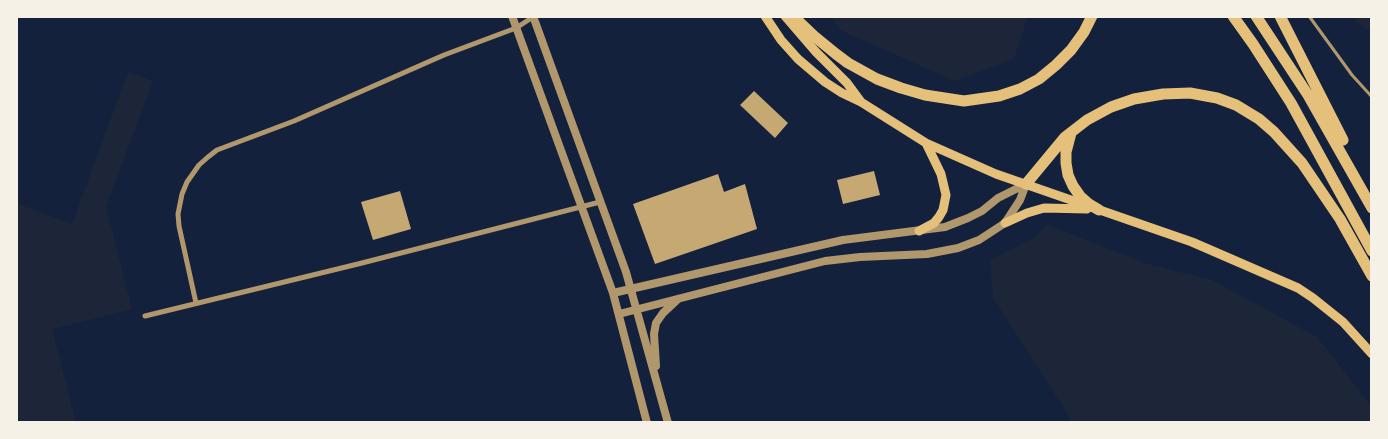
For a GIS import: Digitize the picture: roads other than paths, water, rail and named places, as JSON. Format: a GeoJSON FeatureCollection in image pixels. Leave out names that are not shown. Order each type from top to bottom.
{"type":"FeatureCollection","features":[{"type":"Feature","properties":{"kind":"highway"},"geometry":{"type":"LineString","coordinates":[[793,16],[814,36],[848,63],[878,79],[918,94],[964,101],[1000,96],[1020,89],[1039,79],[1071,50],[1084,32],[1092,16]]}},
{"type":"Feature","properties":{"kind":"highway"},"geometry":{"type":"LineString","coordinates":[[1233,16],[1291,103],[1372,251]]}},
{"type":"Feature","properties":{"kind":"highway"},"geometry":{"type":"LineString","coordinates":[[1256,16],[1308,95],[1372,208]]}},
{"type":"Feature","properties":{"kind":"highway"},"geometry":{"type":"LineString","coordinates":[[1280,16],[1354,160],[1356,179]]}},
{"type":"Feature","properties":{"kind":"highway"},"geometry":{"type":"LineString","coordinates":[[1026,184],[1065,137],[1095,115],[1111,107],[1134,99],[1172,93],[1197,94],[1217,98],[1236,105],[1264,123],[1302,163],[1340,219],[1372,276]]}},
{"type":"Feature","properties":{"kind":"highway"},"geometry":{"type":"LineString","coordinates":[[1073,130],[1066,152],[1068,175],[1080,196],[1099,210]]}},
{"type":"Feature","properties":{"kind":"main road"},"geometry":{"type":"LineString","coordinates":[[765,16],[781,40],[798,60],[842,94],[861,102],[926,143],[996,174],[1192,242],[1298,288],[1343,322],[1372,354]]}},
{"type":"Feature","properties":{"kind":"main road"},"geometry":{"type":"LineString","coordinates":[[785,16],[816,52],[847,83],[861,102]]}},
{"type":"Feature","properties":{"kind":"main road"},"geometry":{"type":"LineString","coordinates":[[919,231],[934,223],[939,217],[943,210],[946,195],[941,174],[926,143]]}},
{"type":"Feature","properties":{"kind":"main road"},"geometry":{"type":"LineString","coordinates":[[1006,223],[1027,213],[1044,208],[1099,210]]}},
{"type":"Feature","properties":{"kind":"street"},"geometry":{"type":"LineString","coordinates":[[512,16],[613,293],[647,423]]}},
{"type":"Feature","properties":{"kind":"street"},"geometry":{"type":"LineString","coordinates":[[196,303],[178,214],[182,194],[187,182],[208,156],[217,150],[321,109],[444,55],[516,28],[533,17],[631,289],[668,423]]}},
{"type":"Feature","properties":{"kind":"street"},"geometry":{"type":"LineString","coordinates":[[613,293],[842,240],[894,232],[939,229],[968,218],[998,198],[1026,184]]}},
{"type":"Feature","properties":{"kind":"street"},"geometry":{"type":"LineString","coordinates":[[619,314],[825,261],[860,257],[927,254],[950,250],[979,240],[1006,223],[1020,200],[1026,184]]}},
{"type":"Feature","properties":{"kind":"street"},"geometry":{"type":"LineString","coordinates":[[145,316],[600,202]]}},
{"type":"Feature","properties":{"kind":"street"},"geometry":{"type":"LineString","coordinates":[[657,379],[654,334],[656,324],[663,313],[680,298]]}},
{"type":"Feature","properties":{"kind":"lane"},"geometry":{"type":"LineString","coordinates":[[1309,16],[1352,75],[1372,97]]}}]}
